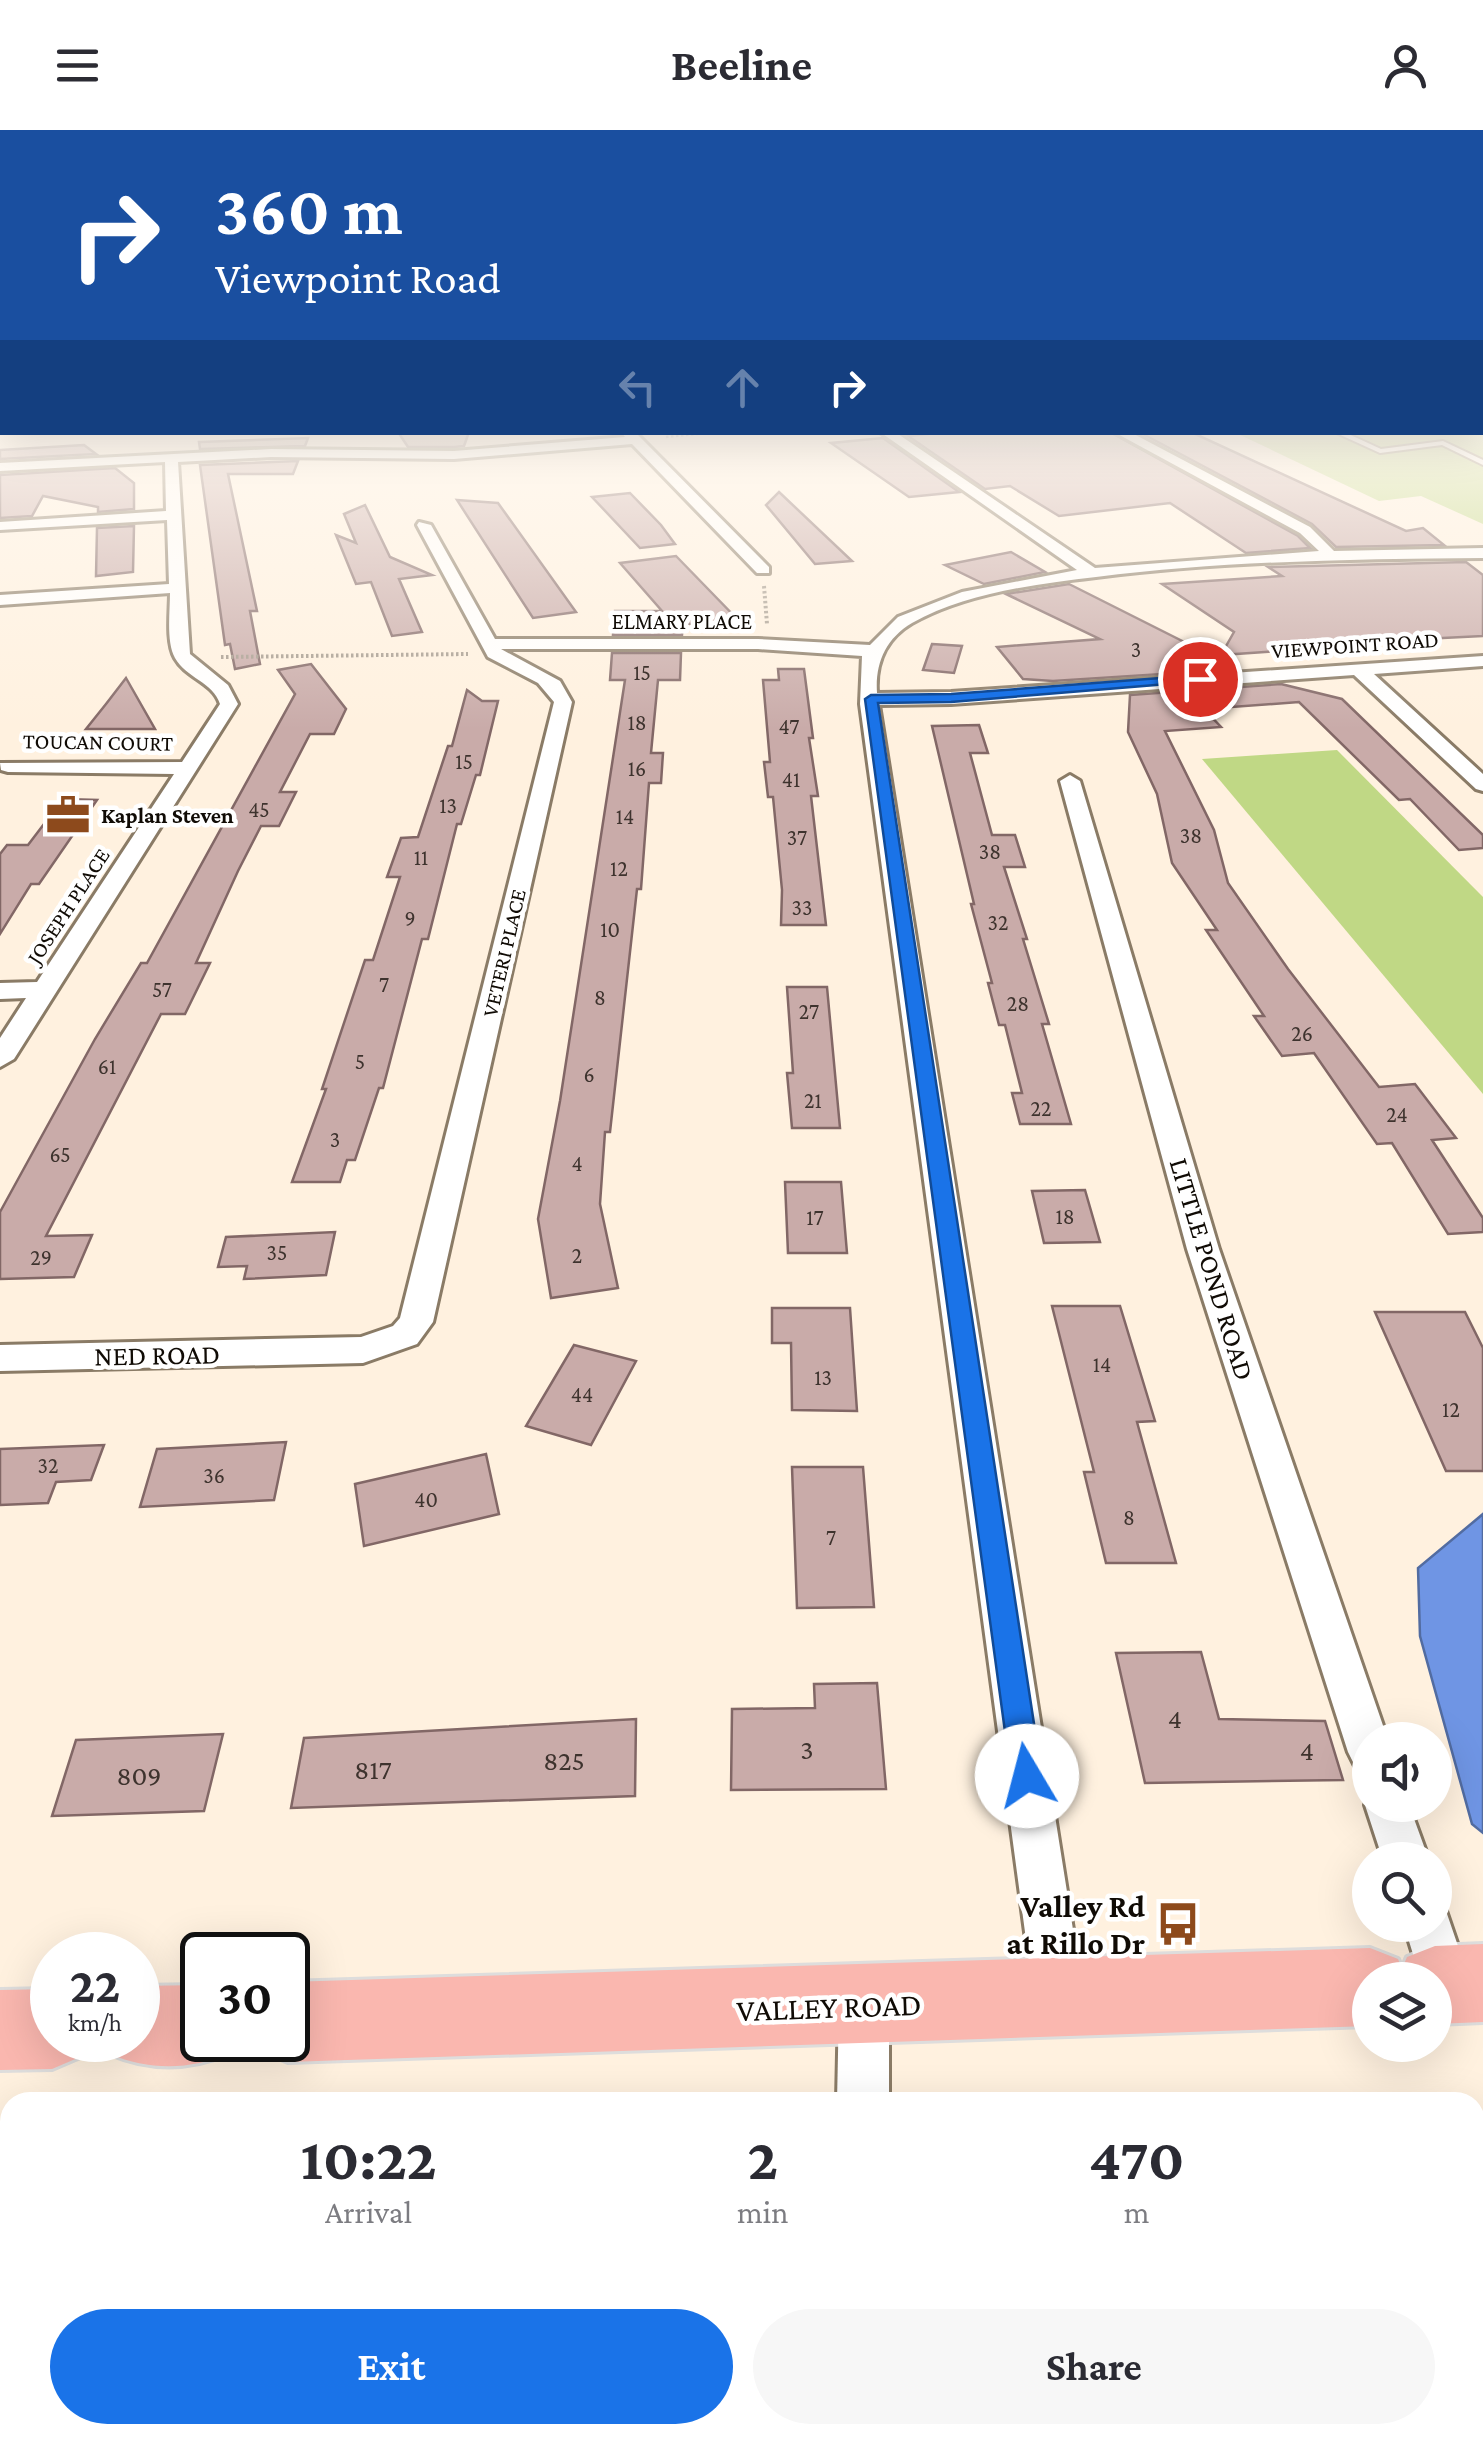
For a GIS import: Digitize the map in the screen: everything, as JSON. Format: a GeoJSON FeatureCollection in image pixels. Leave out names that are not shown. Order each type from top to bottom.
{"type":"FeatureCollection","features":[{"type":"Feature","properties":{"kind":"main road","name":"VALLEY ROAD"},"geometry":{"type":"LineString","coordinates":[[310,2021],[1352,1988]]}},
{"type":"Feature","properties":{"kind":"main road"},"geometry":{"type":"LineString","coordinates":[[0,2030],[30,2029]]}},
{"type":"Feature","properties":{"kind":"street"},"geometry":{"type":"LineString","coordinates":[[172,513],[184,660]]}},
{"type":"Feature","properties":{"kind":"street"},"geometry":{"type":"LineString","coordinates":[[706,513],[763,570]]}},
{"type":"Feature","properties":{"kind":"street"},"geometry":{"type":"LineString","coordinates":[[1005,513],[1091,572]]}},
{"type":"Feature","properties":{"kind":"street"},"geometry":{"type":"LineString","coordinates":[[1273,513],[1305,530],[1329,556]]}},
{"type":"Feature","properties":{"kind":"street"},"geometry":{"type":"LineString","coordinates":[[0,526],[172,516]]}},
{"type":"Feature","properties":{"kind":"street"},"geometry":{"type":"LineString","coordinates":[[424,525],[492,648]]}},
{"type":"Feature","properties":{"kind":"street"},"geometry":{"type":"LineString","coordinates":[[1059,1999],[868,678],[874,651],[893,630],[947,603],[1025,582],[1091,572],[1329,556],[1483,553]]}},
{"type":"Feature","properties":{"kind":"street"},"geometry":{"type":"LineString","coordinates":[[0,600],[178,588]]}},
{"type":"Feature","properties":{"kind":"street","name":"ELMARY PLACE"},"geometry":{"type":"LineString","coordinates":[[492,648],[769,645],[874,651]]}},
{"type":"Feature","properties":{"kind":"street","name":"VETERI PLACE"},"geometry":{"type":"LineString","coordinates":[[313,1351],[363,1350],[386,1344],[405,1335],[416,1322],[563,702],[555,686],[504,662],[492,648]]}},
{"type":"Feature","properties":{"kind":"street","name":"JOSEPH PLACE"},"geometry":{"type":"LineString","coordinates":[[0,1058],[228,704],[220,687],[184,660]]}},
{"type":"Feature","properties":{"kind":"street","name":"VIEWPOINT ROAD"},"geometry":{"type":"LineString","coordinates":[[871,699],[951,698],[1483,661]]}},
{"type":"Feature","properties":{"kind":"street"},"geometry":{"type":"LineString","coordinates":[[1356,667],[1483,785]]}},
{"type":"Feature","properties":{"kind":"street","name":"TOUCAN COURT"},"geometry":{"type":"LineString","coordinates":[[8,766],[187,768]]}},
{"type":"Feature","properties":{"kind":"street","name":"LITTLE POND ROAD"},"geometry":{"type":"LineString","coordinates":[[1070,781],[1203,1249],[1360,1722]]}},
{"type":"Feature","properties":{"kind":"street"},"geometry":{"type":"LineString","coordinates":[[0,991],[44,990]]}},
{"type":"Feature","properties":{"kind":"street","name":"NED ROAD"},"geometry":{"type":"LineString","coordinates":[[0,1358],[313,1351]]}},
{"type":"Feature","properties":{"kind":"street"},"geometry":{"type":"LineString","coordinates":[[863,2092],[864,2006]]}},
{"type":"Feature","properties":{"kind":"path"},"geometry":{"type":"LineString","coordinates":[[763,570],[769,645]]}},
{"type":"Feature","properties":{"kind":"path"},"geometry":{"type":"LineString","coordinates":[[184,660],[492,648]]}},
{"type":"Feature","properties":{"kind":"green space"},"geometry":{"type":"Polygon","coordinates":[[[1459,513],[1483,513],[1483,524],[1459,513]]]}},
{"type":"Feature","properties":{"kind":"green space"},"geometry":{"type":"Polygon","coordinates":[[[1337,750],[1483,897],[1483,1094],[1202,759],[1337,750]]]}},
{"type":"Feature","properties":{"kind":"water"},"geometry":{"type":"Polygon","coordinates":[[[1483,1514],[1483,1833],[1472,1824],[1452,1752],[1452,1722],[1444,1722],[1420,1636],[1418,1568],[1483,1514]]]}},
{"type":"Feature","properties":{"kind":"building"},"geometry":{"type":"Polygon","coordinates":[[[0,513],[34,513],[32,516],[0,518],[0,513]]]}},
{"type":"Feature","properties":{"kind":"building"},"geometry":{"type":"Polygon","coordinates":[[[207,513],[236,513],[257,611],[250,611],[260,664],[235,669],[230,644],[225,645],[207,513]]]}},
{"type":"Feature","properties":{"kind":"building"},"geometry":{"type":"Polygon","coordinates":[[[369,513],[390,557],[432,575],[399,579],[422,632],[392,636],[371,582],[356,584],[336,535],[356,543],[344,514],[369,513]]]}},
{"type":"Feature","properties":{"kind":"building"},"geometry":{"type":"Polygon","coordinates":[[[465,513],[505,513],[576,612],[533,618],[465,513]]]}},
{"type":"Feature","properties":{"kind":"building"},"geometry":{"type":"Polygon","coordinates":[[[607,513],[649,513],[675,544],[640,548],[607,513]]]}},
{"type":"Feature","properties":{"kind":"building"},"geometry":{"type":"Polygon","coordinates":[[[773,513],[801,513],[852,561],[815,564],[773,513]]]}},
{"type":"Feature","properties":{"kind":"building"},"geometry":{"type":"Polygon","coordinates":[[[1185,513],[1256,513],[1298,536],[1310,548],[1246,553],[1185,513]]]}},
{"type":"Feature","properties":{"kind":"building"},"geometry":{"type":"Polygon","coordinates":[[[1291,513],[1367,513],[1406,531],[1423,528],[1444,545],[1336,547],[1312,524],[1291,513]]]}},
{"type":"Feature","properties":{"kind":"building"},"geometry":{"type":"Polygon","coordinates":[[[134,526],[133,572],[96,576],[97,528],[134,526]]]}},
{"type":"Feature","properties":{"kind":"building"},"geometry":{"type":"Polygon","coordinates":[[[1011,552],[1045,572],[984,584],[945,565],[1011,552]]]}},
{"type":"Feature","properties":{"kind":"building"},"geometry":{"type":"Polygon","coordinates":[[[676,556],[741,623],[683,624],[682,635],[613,635],[615,611],[662,611],[620,563],[676,556]]]}},
{"type":"Feature","properties":{"kind":"building"},"geometry":{"type":"Polygon","coordinates":[[[1466,562],[1483,575],[1483,636],[1322,644],[1322,648],[1221,655],[1234,632],[1162,584],[1282,576],[1268,567],[1466,562]]]}},
{"type":"Feature","properties":{"kind":"building"},"geometry":{"type":"Polygon","coordinates":[[[1069,584],[1212,656],[1178,658],[1225,670],[1053,681],[1023,679],[997,647],[1100,639],[1006,594],[1069,584]]]}},
{"type":"Feature","properties":{"kind":"building"},"geometry":{"type":"Polygon","coordinates":[[[932,644],[962,646],[954,673],[923,670],[932,644]]]}},
{"type":"Feature","properties":{"kind":"building"},"geometry":{"type":"Polygon","coordinates":[[[612,653],[681,653],[680,680],[658,680],[651,753],[663,753],[661,783],[649,783],[641,889],[637,889],[610,1132],[605,1132],[600,1204],[618,1288],[551,1298],[538,1219],[625,680],[610,680],[612,653]]]}},
{"type":"Feature","properties":{"kind":"building"},"geometry":{"type":"Polygon","coordinates":[[[311,664],[346,709],[334,734],[310,734],[280,792],[296,792],[279,826],[261,826],[238,871],[196,963],[210,963],[185,1014],[161,1014],[46,1236],[92,1235],[74,1277],[0,1279],[0,1212],[95,1039],[141,963],[147,963],[295,694],[278,670],[311,664]]]}},
{"type":"Feature","properties":{"kind":"building"},"geometry":{"type":"Polygon","coordinates":[[[778,669],[804,669],[818,796],[811,796],[826,925],[781,925],[782,890],[773,797],[768,797],[764,762],[770,762],[763,680],[779,680],[778,669]]]}},
{"type":"Feature","properties":{"kind":"building"},"geometry":{"type":"Polygon","coordinates":[[[126,678],[155,729],[86,729],[106,704],[126,678]]]}},
{"type":"Feature","properties":{"kind":"building"},"geometry":{"type":"Polygon","coordinates":[[[1281,684],[1342,699],[1483,835],[1483,848],[1459,850],[1410,799],[1399,800],[1299,702],[1204,709],[1221,727],[1165,731],[1214,830],[1228,883],[1379,1087],[1415,1084],[1456,1138],[1432,1140],[1483,1218],[1483,1232],[1448,1234],[1392,1143],[1377,1144],[1314,1053],[1282,1056],[1254,1016],[1264,1016],[1206,930],[1217,930],[1172,863],[1157,794],[1128,732],[1130,695],[1281,684]]]}},
{"type":"Feature","properties":{"kind":"building"},"geometry":{"type":"Polygon","coordinates":[[[467,690],[482,701],[498,701],[480,775],[476,775],[461,824],[457,824],[428,939],[422,939],[383,1088],[379,1088],[355,1160],[347,1160],[340,1182],[292,1182],[326,1089],[322,1089],[365,960],[373,960],[400,877],[387,877],[401,838],[418,837],[448,746],[452,746],[467,690]]]}},
{"type":"Feature","properties":{"kind":"building"},"geometry":{"type":"Polygon","coordinates":[[[979,725],[988,753],[970,753],[992,835],[1015,835],[1025,867],[1004,867],[1027,939],[1023,939],[1049,1024],[1042,1024],[1071,1124],[1020,1124],[1012,1093],[1022,1093],[1005,1025],[999,1025],[988,983],[992,983],[932,726],[979,725]]]}},
{"type":"Feature","properties":{"kind":"building"},"geometry":{"type":"Polygon","coordinates":[[[63,799],[97,800],[39,884],[31,884],[0,934],[0,854],[7,845],[28,845],[63,799]]]}},
{"type":"Feature","properties":{"kind":"building"},"geometry":{"type":"Polygon","coordinates":[[[787,987],[827,987],[840,1128],[792,1128],[787,1073],[793,1073],[787,987]]]}},
{"type":"Feature","properties":{"kind":"building"},"geometry":{"type":"Polygon","coordinates":[[[785,1182],[841,1182],[847,1253],[788,1253],[785,1182]]]}},
{"type":"Feature","properties":{"kind":"building"},"geometry":{"type":"Polygon","coordinates":[[[1085,1190],[1100,1242],[1044,1243],[1032,1191],[1085,1190]]]}},
{"type":"Feature","properties":{"kind":"building"},"geometry":{"type":"Polygon","coordinates":[[[335,1232],[326,1275],[244,1279],[247,1266],[218,1267],[226,1237],[335,1232]]]}},
{"type":"Feature","properties":{"kind":"building"},"geometry":{"type":"Polygon","coordinates":[[[1052,1306],[1120,1306],[1155,1421],[1137,1422],[1176,1563],[1106,1563],[1084,1472],[1094,1472],[1052,1306]]]}},
{"type":"Feature","properties":{"kind":"building"},"geometry":{"type":"Polygon","coordinates":[[[772,1308],[850,1308],[857,1411],[792,1410],[791,1343],[772,1343],[772,1308]]]}},
{"type":"Feature","properties":{"kind":"building"},"geometry":{"type":"Polygon","coordinates":[[[1375,1312],[1465,1312],[1483,1348],[1483,1471],[1446,1471],[1375,1312]]]}},
{"type":"Feature","properties":{"kind":"building"},"geometry":{"type":"Polygon","coordinates":[[[574,1345],[636,1361],[591,1445],[526,1426],[574,1345]]]}},
{"type":"Feature","properties":{"kind":"building"},"geometry":{"type":"Polygon","coordinates":[[[286,1442],[274,1500],[140,1507],[157,1449],[286,1442]]]}},
{"type":"Feature","properties":{"kind":"building"},"geometry":{"type":"Polygon","coordinates":[[[104,1445],[91,1480],[56,1482],[48,1503],[0,1505],[0,1449],[104,1445]]]}},
{"type":"Feature","properties":{"kind":"building"},"geometry":{"type":"Polygon","coordinates":[[[486,1454],[499,1514],[364,1546],[355,1484],[486,1454]]]}},
{"type":"Feature","properties":{"kind":"building"},"geometry":{"type":"Polygon","coordinates":[[[792,1467],[863,1467],[874,1607],[797,1608],[792,1467]]]}},
{"type":"Feature","properties":{"kind":"building"},"geometry":{"type":"Polygon","coordinates":[[[1201,1652],[1219,1719],[1325,1721],[1343,1780],[1145,1783],[1116,1653],[1201,1652]]]}},
{"type":"Feature","properties":{"kind":"building"},"geometry":{"type":"Polygon","coordinates":[[[877,1683],[886,1789],[731,1790],[732,1709],[815,1708],[814,1684],[877,1683]]]}},
{"type":"Feature","properties":{"kind":"building"},"geometry":{"type":"Polygon","coordinates":[[[636,1719],[635,1796],[291,1808],[304,1738],[636,1719]]]}},
{"type":"Feature","properties":{"kind":"building"},"geometry":{"type":"Polygon","coordinates":[[[223,1734],[204,1811],[52,1816],[76,1740],[223,1734]]]}},
{"type":"Feature","properties":{"kind":"place","name":"Kaplan Steven"},"geometry":{"type":"Point","coordinates":[68,815]}},
{"type":"Feature","properties":{"kind":"place","name":"Valley Rd at Rillo Dr"},"geometry":{"type":"Point","coordinates":[1178,1924]}},
{"type":"Feature","properties":{"kind":"route"},"geometry":{"type":"LineString","coordinates":[[1027,1776],[871,699],[951,698],[1200,679]]}}]}
